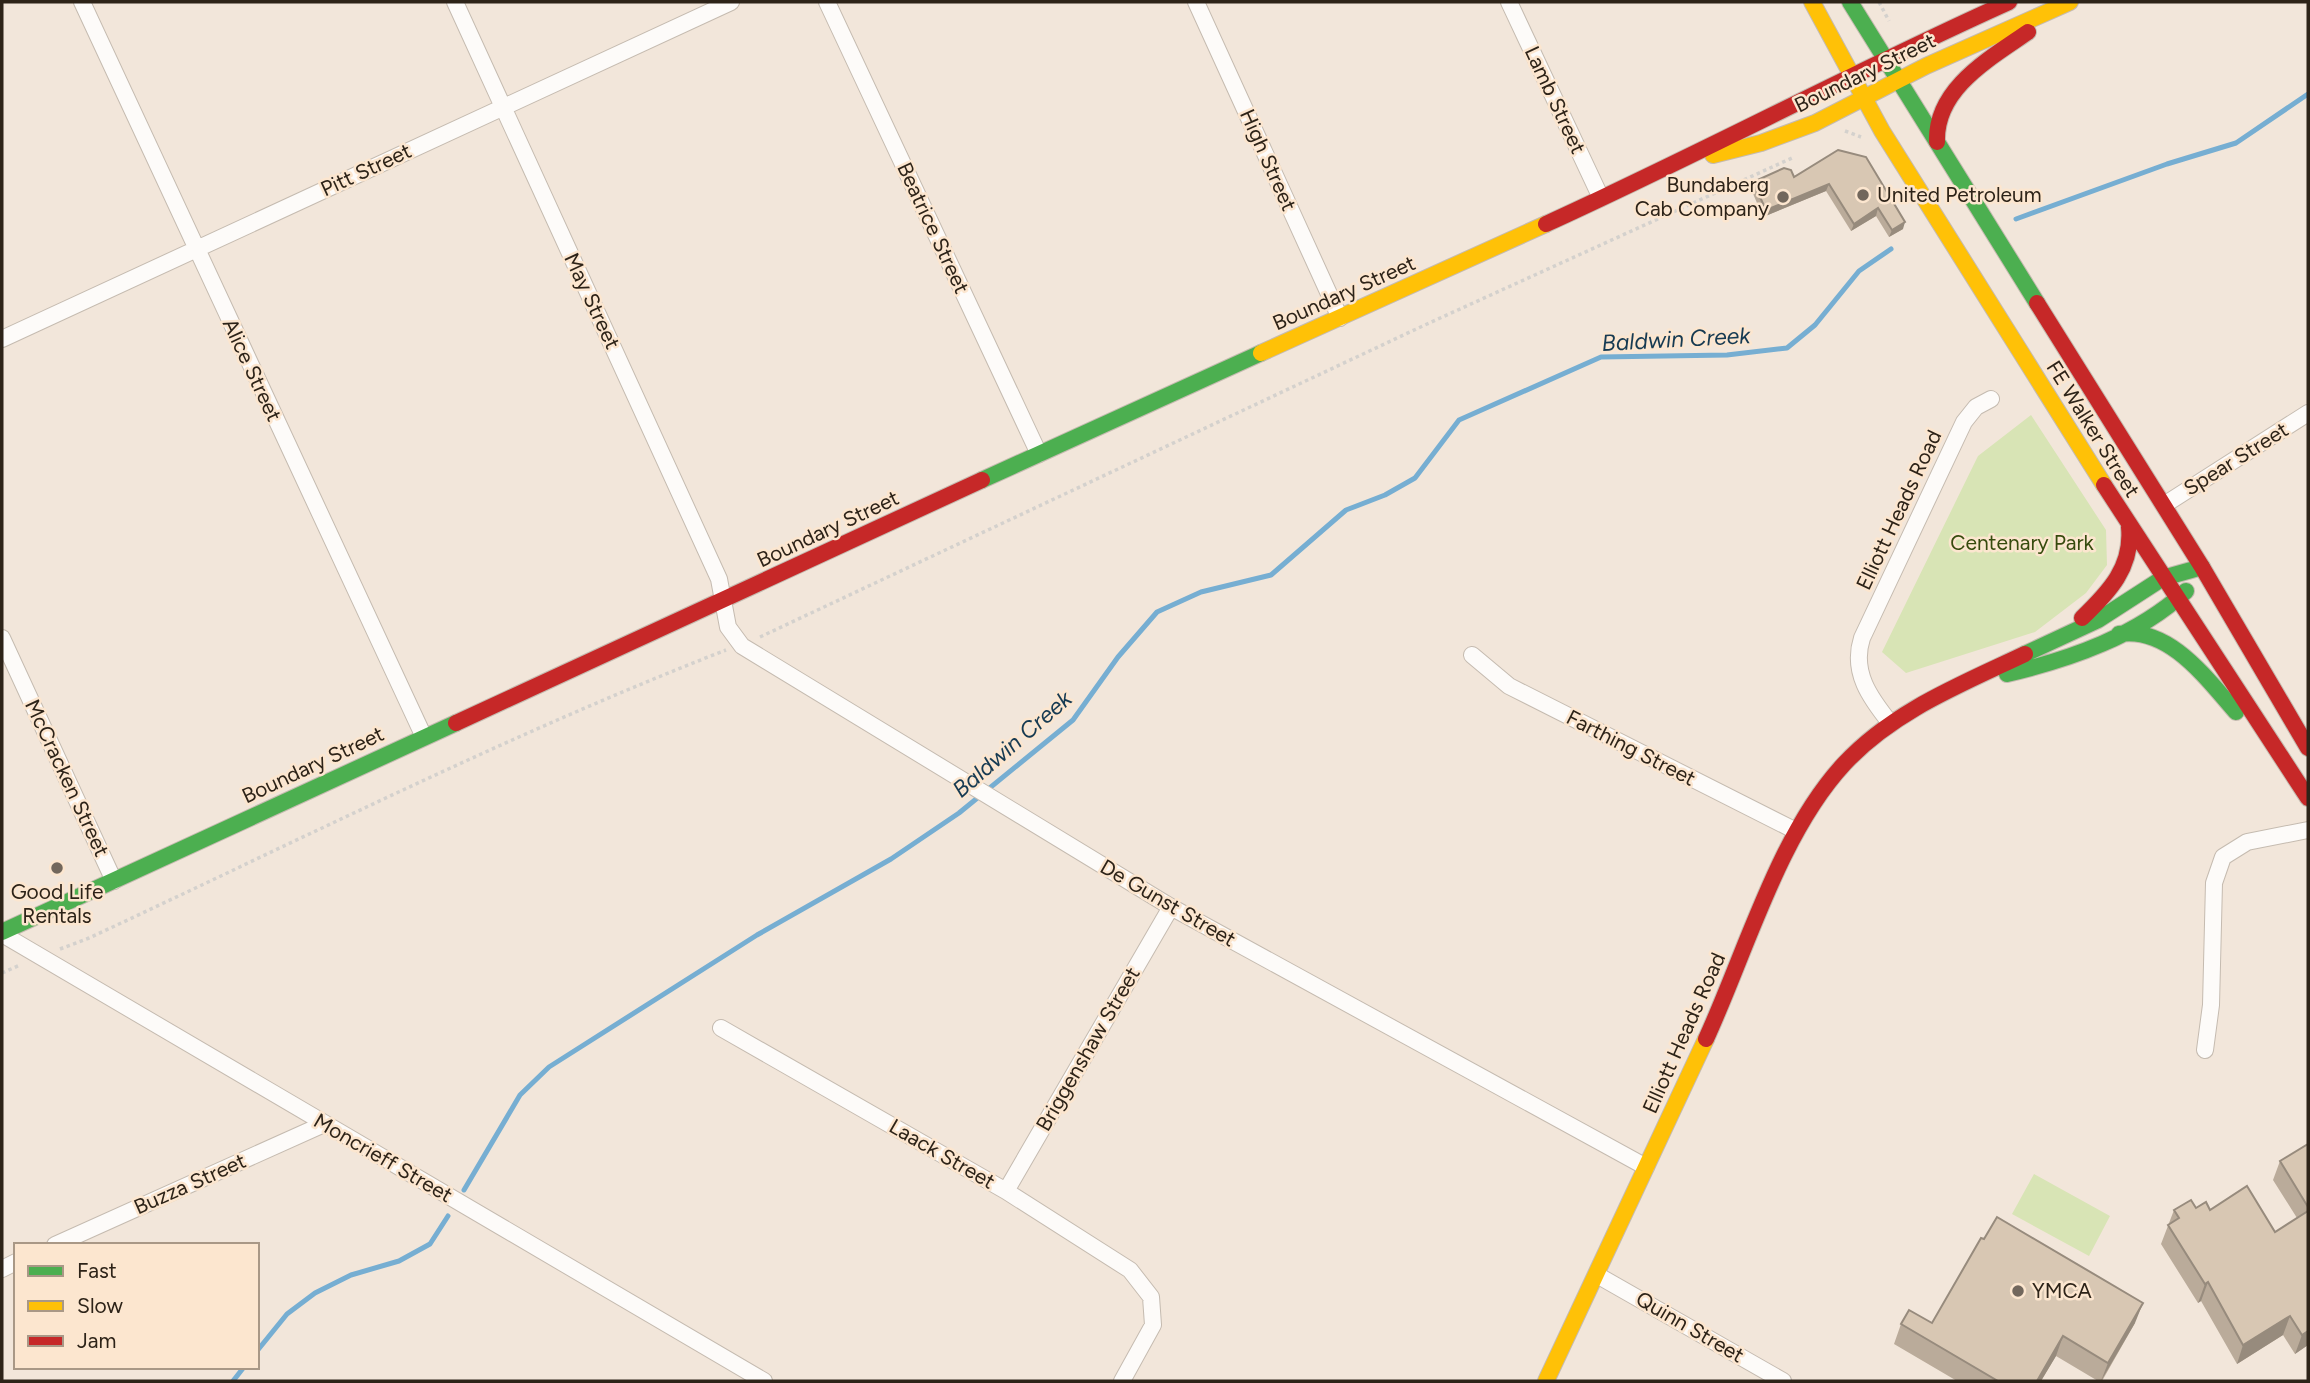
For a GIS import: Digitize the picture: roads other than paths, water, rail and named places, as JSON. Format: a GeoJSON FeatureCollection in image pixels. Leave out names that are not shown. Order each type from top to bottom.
{"type":"FeatureCollection","features":[{"type":"Feature","properties":{"kind":"street","name":"Alice Street"},"geometry":{"type":"LineString","coordinates":[[82,2],[424,737]]}},
{"type":"Feature","properties":{"kind":"street","name":"May Street"},"geometry":{"type":"LineString","coordinates":[[455,2],[719,579],[723,602]]}},
{"type":"Feature","properties":{"kind":"street","name":"Pitt Street"},"geometry":{"type":"LineString","coordinates":[[2,339],[731,2]]}},
{"type":"Feature","properties":{"kind":"street","name":"Beatrice Street"},"geometry":{"type":"LineString","coordinates":[[827,2],[1038,454]]}},
{"type":"Feature","properties":{"kind":"street","name":"High Street"},"geometry":{"type":"LineString","coordinates":[[1196,2],[1340,318]]}},
{"type":"Feature","properties":{"kind":"street","name":"Lamb Street"},"geometry":{"type":"LineString","coordinates":[[1510,2],[1601,198]]}},
{"type":"Feature","properties":{"kind":"street","name":"FE Walker Street"},"geometry":{"type":"LineString","coordinates":[[1812,2],[1864,101],[2177,600],[2308,798]]}},
{"type":"Feature","properties":{"kind":"street","name":"FE Walker Street"},"geometry":{"type":"LineString","coordinates":[[1850,2],[2203,568],[2308,746]]}},
{"type":"Feature","properties":{"kind":"street","name":"Boundary Street"},"geometry":{"type":"LineString","coordinates":[[2,933],[723,602],[1038,454],[1672,166],[1885,59],[2010,2]]}},
{"type":"Feature","properties":{"kind":"street","name":"Boundary Street"},"geometry":{"type":"LineString","coordinates":[[1672,166],[1761,142],[1864,101],[1899,81],[2071,2]]}},
{"type":"Feature","properties":{"kind":"street"},"geometry":{"type":"LineString","coordinates":[[1937,142],[1939,113],[1957,90],[2005,48],[2071,2]]}},
{"type":"Feature","properties":{"kind":"street","name":"Elliott Heads Road"},"geometry":{"type":"LineString","coordinates":[[1891,724],[1874,703],[1861,676],[1857,662],[1862,638],[1964,422],[1976,407],[1991,399]]}},
{"type":"Feature","properties":{"kind":"street","name":"Spear Street"},"geometry":{"type":"LineString","coordinates":[[2164,505],[2308,413]]}},
{"type":"Feature","properties":{"kind":"street"},"geometry":{"type":"LineString","coordinates":[[2053,643],[2090,611],[2124,570],[2132,549],[2129,524]]}},
{"type":"Feature","properties":{"kind":"street","name":"Elliott Heads Road"},"geometry":{"type":"LineString","coordinates":[[1970,682],[2055,663],[2117,634],[2177,600],[2203,568]]}},
{"type":"Feature","properties":{"kind":"street","name":"Elliott Heads Road"},"geometry":{"type":"LineString","coordinates":[[1546,1381],[1714,1021],[1796,831],[1844,764],[1891,724],[1930,699],[2098,620],[2163,578],[2203,568]]}},
{"type":"Feature","properties":{"kind":"street","name":"De Gunst Street"},"geometry":{"type":"LineString","coordinates":[[723,602],[728,627],[734,638],[754,654],[962,777],[1171,907],[1646,1167]]}},
{"type":"Feature","properties":{"kind":"street"},"geometry":{"type":"LineString","coordinates":[[2117,634],[2140,632],[2150,635],[2192,665],[2298,783]]}},
{"type":"Feature","properties":{"kind":"street","name":"McCracken Street"},"geometry":{"type":"LineString","coordinates":[[2,638],[114,881]]}},
{"type":"Feature","properties":{"kind":"street","name":"Farthing Street"},"geometry":{"type":"LineString","coordinates":[[1472,656],[1509,686],[1796,831]]}},
{"type":"Feature","properties":{"kind":"street"},"geometry":{"type":"LineString","coordinates":[[2205,1050],[2211,1006],[2214,883],[2222,857],[2247,842],[2308,830]]}},
{"type":"Feature","properties":{"kind":"street","name":"Briggenshaw Street"},"geometry":{"type":"LineString","coordinates":[[1006,1191],[1171,907]]}},
{"type":"Feature","properties":{"kind":"street","name":"Moncrieff Street"},"geometry":{"type":"LineString","coordinates":[[2,933],[764,1381]]}},
{"type":"Feature","properties":{"kind":"street","name":"Laack Street"},"geometry":{"type":"LineString","coordinates":[[721,1028],[1006,1191],[1130,1270],[1151,1297],[1153,1325],[1122,1381]]}},
{"type":"Feature","properties":{"kind":"street","name":"Buzza Street"},"geometry":{"type":"LineString","coordinates":[[59,1243],[324,1124]]}},
{"type":"Feature","properties":{"kind":"street","name":"Quinn Street"},"geometry":{"type":"LineString","coordinates":[[1597,1275],[1783,1381]]}},
{"type":"Feature","properties":{"kind":"waterway","name":"Baldwin Creek"},"geometry":{"type":"LineString","coordinates":[[2016,219],[2167,164],[2236,143],[2308,94]]}},
{"type":"Feature","properties":{"kind":"waterway","name":"Baldwin Creek"},"geometry":{"type":"LineString","coordinates":[[464,1190],[520,1095],[549,1067],[757,935],[891,859],[959,813],[1073,720],[1118,657],[1157,612],[1201,592],[1271,575],[1346,510],[1385,495],[1415,478],[1459,420],[1601,357],[1727,355],[1787,348],[1815,325],[1859,271],[1891,249]]}},
{"type":"Feature","properties":{"kind":"waterway","name":"Baldwin Creek"},"geometry":{"type":"LineString","coordinates":[[259,1349],[287,1314],[315,1293],[351,1275],[399,1261],[430,1244],[448,1216]]}},
{"type":"Feature","properties":{"kind":"waterway","name":"Baldwin Creek"},"geometry":{"type":"LineString","coordinates":[[233,1381],[242,1369]]}},
{"type":"Feature","properties":{"kind":"place","name":"United Petroleum"},"geometry":{"type":"Point","coordinates":[1863,195]}},
{"type":"Feature","properties":{"kind":"place","name":"Bundaberg Cab Company"},"geometry":{"type":"Point","coordinates":[1783,197]}},
{"type":"Feature","properties":{"kind":"place","name":"Good Life Rentals"},"geometry":{"type":"Point","coordinates":[57,868]}},
{"type":"Feature","properties":{"kind":"place","name":"YMCA"},"geometry":{"type":"Point","coordinates":[2018,1291]}},
{"type":"Feature","properties":{"kind":"park label","name":"Centenary Park"},"geometry":{"type":"Point","coordinates":[2022,543]}}]}
